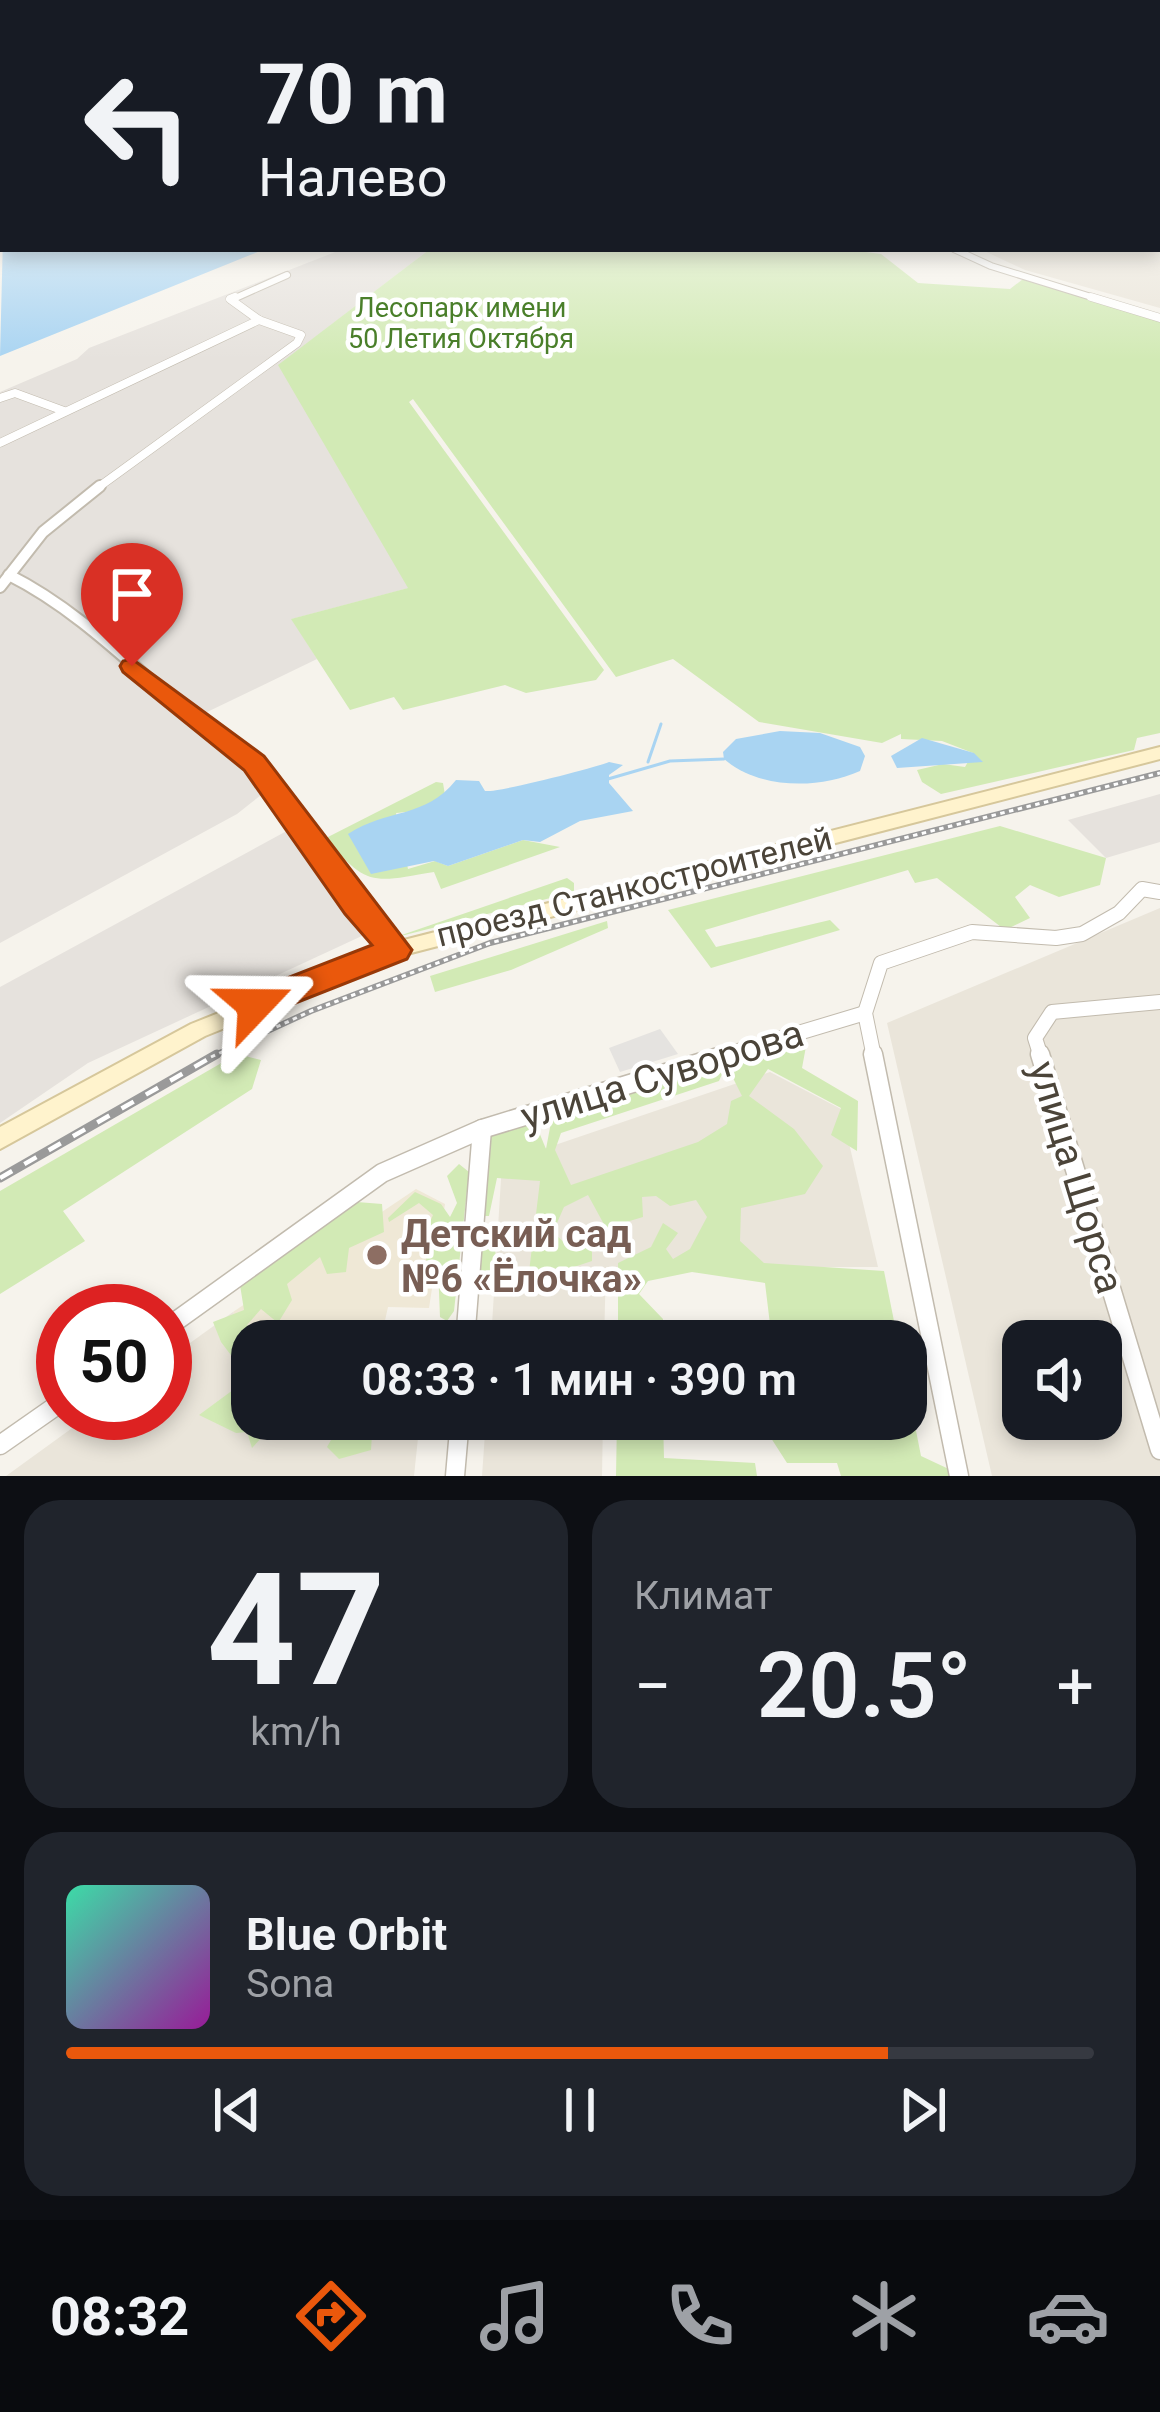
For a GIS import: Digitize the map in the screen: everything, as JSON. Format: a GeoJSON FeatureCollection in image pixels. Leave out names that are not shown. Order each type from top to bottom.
{"type":"FeatureCollection","features":[{"type":"Feature","properties":{"kind":"main road","name":"проезд Станкостроителей"},"geometry":{"type":"LineString","coordinates":[[0,1139],[198,1030],[395,950],[587,896],[1160,753]]}},
{"type":"Feature","properties":{"kind":"street"},"geometry":{"type":"LineString","coordinates":[[961,252],[991,266],[1160,318]]}},
{"type":"Feature","properties":{"kind":"street"},"geometry":{"type":"LineString","coordinates":[[287,275],[230,299],[259,320],[295,331],[301,338],[83,498],[44,532],[4,581],[53,598],[166,698],[254,763],[356,905],[395,950]]}},
{"type":"Feature","properties":{"kind":"street"},"geometry":{"type":"LineString","coordinates":[[0,443],[259,320]]}},
{"type":"Feature","properties":{"kind":"street"},"geometry":{"type":"LineString","coordinates":[[0,398],[15,393],[65,411]]}},
{"type":"Feature","properties":{"kind":"street"},"geometry":{"type":"LineString","coordinates":[[959,1476],[865,1013],[881,963],[972,932],[1056,938],[1082,934],[1119,913],[1142,889],[1160,892]]}},
{"type":"Feature","properties":{"kind":"street","name":"улица Щорса"},"geometry":{"type":"LineString","coordinates":[[1160,1002],[1052,1012],[1035,1038],[1160,1450]]}},
{"type":"Feature","properties":{"kind":"street","name":"улица Суворова"},"geometry":{"type":"LineString","coordinates":[[192,1310],[382,1173],[482,1129],[865,1013]]}},
{"type":"Feature","properties":{"kind":"street"},"geometry":{"type":"LineString","coordinates":[[467,1320],[482,1129]]}},
{"type":"Feature","properties":{"kind":"street"},"geometry":{"type":"LineString","coordinates":[[0,1444],[36,1419]]}},
{"type":"Feature","properties":{"kind":"street"},"geometry":{"type":"LineString","coordinates":[[455,1476],[458,1440]]}},
{"type":"Feature","properties":{"kind":"shaded area"},"geometry":{"type":"Polygon","coordinates":[[[335,252],[426,252],[279,365],[409,588],[292,619],[317,659],[205,713],[262,762],[289,795],[261,795],[237,814],[0,943],[0,392],[77,359],[89,348],[335,252]]]}},
{"type":"Feature","properties":{"kind":"shaded area"},"geometry":{"type":"Polygon","coordinates":[[[986,252],[1160,252],[1160,308],[1025,270],[986,252]]]}},
{"type":"Feature","properties":{"kind":"shaded area"},"geometry":{"type":"Polygon","coordinates":[[[1160,794],[1160,842],[1106,858],[1068,820],[1160,794]]]}},
{"type":"Feature","properties":{"kind":"shaded area"},"geometry":{"type":"Polygon","coordinates":[[[294,827],[364,935],[88,1063],[0,1123],[0,987],[294,827]]]}},
{"type":"Feature","properties":{"kind":"shaded area"},"geometry":{"type":"Polygon","coordinates":[[[1160,908],[1160,1476],[992,1476],[887,1023],[1160,908]]]}},
{"type":"Feature","properties":{"kind":"shaded area"},"geometry":{"type":"Polygon","coordinates":[[[660,1029],[678,1054],[620,1072],[609,1048],[660,1029]]]}},
{"type":"Feature","properties":{"kind":"shaded area"},"geometry":{"type":"Polygon","coordinates":[[[770,1072],[841,1109],[878,1267],[606,1267],[605,1320],[492,1320],[502,1163],[770,1072]]]}},
{"type":"Feature","properties":{"kind":"shaded area","name":"Детский сад №6 «Ёлочка»"},"geometry":{"type":"Polygon","coordinates":[[[416,1189],[445,1204],[429,1308],[388,1307],[385,1320],[238,1320],[233,1312],[416,1189]]]}},
{"type":"Feature","properties":{"kind":"shaded area"},"geometry":{"type":"Polygon","coordinates":[[[233,1312],[238,1320],[231,1320],[231,1440],[418,1440],[414,1476],[6,1476],[56,1440],[192,1440],[192,1342],[233,1312]]]}},
{"type":"Feature","properties":{"kind":"shaded area"},"geometry":{"type":"Polygon","coordinates":[[[485,1440],[603,1440],[602,1476],[482,1476],[485,1440]]]}},
{"type":"Feature","properties":{"kind":"green space","name":"Лесопарк имени 50 Летия Октября"},"geometry":{"type":"Polygon","coordinates":[[[426,252],[866,252],[881,254],[918,283],[1010,289],[1023,279],[1160,321],[1160,733],[1137,738],[1134,750],[941,794],[922,782],[917,770],[943,764],[965,767],[973,753],[942,741],[901,739],[901,734],[882,743],[759,722],[673,659],[616,677],[413,399],[409,402],[604,670],[596,680],[526,693],[505,685],[403,710],[394,697],[350,710],[291,619],[408,588],[278,365],[426,252]]]}},
{"type":"Feature","properties":{"kind":"green space"},"geometry":{"type":"Polygon","coordinates":[[[436,782],[443,783],[445,795],[435,804],[396,813],[408,869],[435,861],[448,866],[523,840],[560,847],[441,889],[434,872],[373,878],[352,866],[326,838],[436,782]]]}},
{"type":"Feature","properties":{"kind":"green space"},"geometry":{"type":"Polygon","coordinates":[[[1000,826],[1106,858],[1100,885],[1059,897],[1030,885],[1015,897],[1030,918],[1005,930],[937,878],[915,883],[908,870],[705,930],[716,947],[830,920],[840,930],[711,968],[668,910],[1000,826]]]}},
{"type":"Feature","properties":{"kind":"green space"},"geometry":{"type":"Polygon","coordinates":[[[567,878],[574,883],[574,892],[393,938],[567,878]]]}},
{"type":"Feature","properties":{"kind":"green space"},"geometry":{"type":"Polygon","coordinates":[[[607,921],[608,928],[511,970],[435,992],[430,976],[607,921]]]}},
{"type":"Feature","properties":{"kind":"green space"},"geometry":{"type":"Polygon","coordinates":[[[791,1038],[807,1041],[802,1068],[858,1101],[857,1151],[831,1135],[841,1108],[768,1069],[749,1096],[794,1129],[823,1166],[805,1194],[741,1208],[740,1241],[764,1263],[884,1271],[894,1320],[769,1320],[765,1283],[692,1272],[648,1281],[639,1294],[663,1320],[618,1320],[618,1263],[651,1247],[663,1223],[678,1233],[666,1249],[673,1259],[690,1249],[707,1217],[696,1200],[670,1206],[656,1196],[642,1197],[643,1217],[606,1228],[588,1195],[564,1207],[553,1232],[571,1249],[592,1230],[592,1261],[568,1269],[544,1268],[534,1282],[486,1285],[472,1273],[483,1230],[495,1234],[496,1273],[529,1272],[540,1181],[497,1178],[489,1216],[479,1216],[489,1136],[534,1120],[546,1149],[552,1117],[708,1065],[722,1074],[719,1081],[561,1133],[555,1150],[571,1185],[698,1142],[727,1124],[731,1101],[742,1096],[725,1062],[791,1038]]]}},
{"type":"Feature","properties":{"kind":"green space"},"geometry":{"type":"Polygon","coordinates":[[[237,1054],[261,1060],[252,1089],[63,1211],[85,1241],[0,1294],[0,1191],[237,1054]]]}},
{"type":"Feature","properties":{"kind":"green space"},"geometry":{"type":"Polygon","coordinates":[[[459,1164],[469,1172],[454,1311],[445,1320],[440,1317],[438,1267],[427,1262],[422,1245],[410,1244],[414,1226],[429,1224],[433,1215],[419,1203],[389,1222],[388,1218],[415,1192],[441,1204],[450,1217],[457,1203],[447,1176],[459,1164]]]}},
{"type":"Feature","properties":{"kind":"green space"},"geometry":{"type":"Polygon","coordinates":[[[357,1202],[382,1204],[384,1232],[349,1248],[346,1272],[327,1274],[320,1257],[287,1284],[292,1300],[280,1320],[261,1309],[251,1320],[231,1320],[231,1355],[213,1322],[244,1310],[240,1285],[357,1202]]]}},
{"type":"Feature","properties":{"kind":"green space"},"geometry":{"type":"Polygon","coordinates":[[[231,1391],[231,1431],[199,1415],[231,1391]]]}},
{"type":"Feature","properties":{"kind":"green space"},"geometry":{"type":"Polygon","coordinates":[[[331,1440],[372,1440],[371,1450],[339,1459],[327,1447],[331,1440]]]}},
{"type":"Feature","properties":{"kind":"green space"},"geometry":{"type":"Polygon","coordinates":[[[617,1440],[664,1440],[664,1458],[755,1463],[757,1476],[616,1476],[617,1440]]]}},
{"type":"Feature","properties":{"kind":"green space"},"geometry":{"type":"Polygon","coordinates":[[[772,1440],[918,1440],[921,1456],[953,1471],[954,1476],[841,1476],[837,1463],[787,1463],[772,1440]]]}},
{"type":"Feature","properties":{"kind":"water"},"geometry":{"type":"Polygon","coordinates":[[[3,252],[258,252],[0,356],[3,252]]]}},
{"type":"Feature","properties":{"kind":"water"},"geometry":{"type":"Polygon","coordinates":[[[780,731],[820,733],[860,747],[865,756],[860,771],[827,781],[790,783],[755,776],[724,759],[723,752],[736,739],[780,731]]]}},
{"type":"Feature","properties":{"kind":"water"},"geometry":{"type":"Polygon","coordinates":[[[922,738],[974,753],[983,762],[897,768],[891,756],[922,738]]]}},
{"type":"Feature","properties":{"kind":"water"},"geometry":{"type":"Polygon","coordinates":[[[609,762],[623,765],[609,775],[609,783],[633,811],[580,821],[540,842],[523,840],[448,866],[434,861],[371,874],[348,834],[432,801],[456,780],[479,781],[485,791],[493,791],[609,762]]]}},
{"type":"Feature","properties":{"kind":"waterway"},"geometry":{"type":"LineString","coordinates":[[648,762],[661,724]]}},
{"type":"Feature","properties":{"kind":"waterway"},"geometry":{"type":"LineString","coordinates":[[608,779],[670,761],[724,759]]}},
{"type":"Feature","properties":{"kind":"railway"},"geometry":{"type":"LineString","coordinates":[[215,1055],[311,1011],[490,943],[1160,773]]}},
{"type":"Feature","properties":{"kind":"railway"},"geometry":{"type":"LineString","coordinates":[[0,1178],[215,1055]]}},
{"type":"Feature","properties":{"kind":"railway"},"geometry":{"type":"LineString","coordinates":[[211,1057],[215,1055]]}},
{"type":"Feature","properties":{"kind":"place","name":"Детский сад №6 «Ёлочка»"},"geometry":{"type":"Point","coordinates":[377,1255]}},
{"type":"Feature","properties":{"kind":"route"},"geometry":{"type":"LineString","coordinates":[[132,666],[166,698],[254,763],[356,905],[395,950],[255,1005]]}}]}
